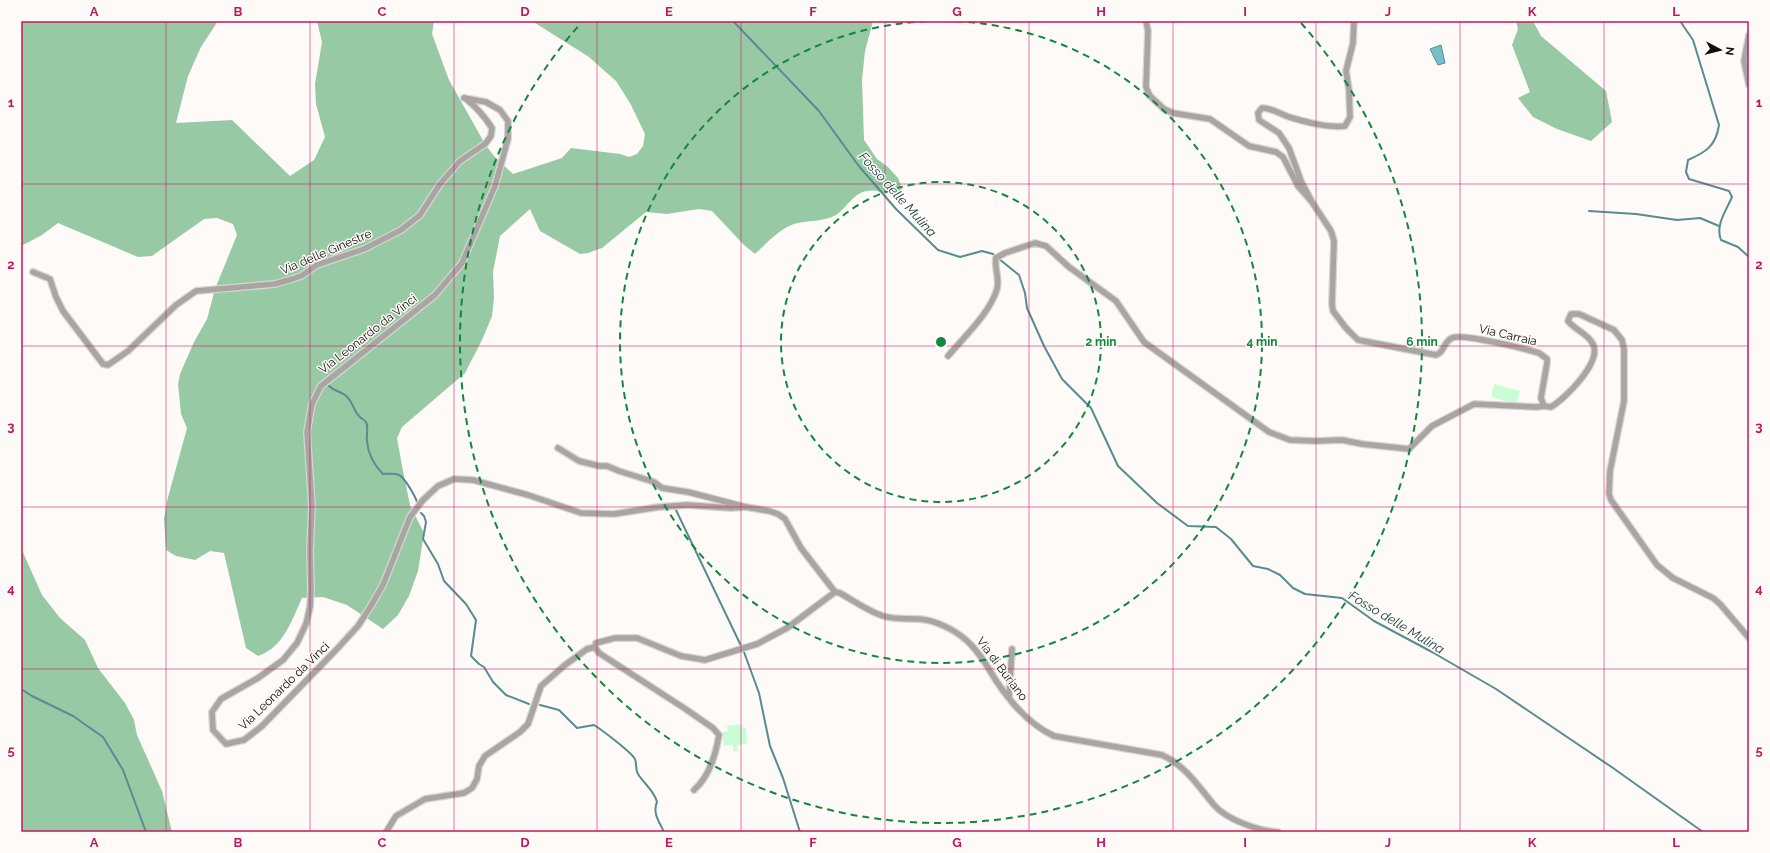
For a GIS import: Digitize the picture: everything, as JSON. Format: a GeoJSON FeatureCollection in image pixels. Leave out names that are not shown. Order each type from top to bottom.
{"type":"FeatureCollection","features":[{"type":"Feature","properties":{"kind":"street","name":"Via Carraia"},"geometry":{"type":"LineString","coordinates":[[1146,21],[1148,31],[1146,87],[1150,96],[1164,109],[1173,113],[1210,119],[1250,146],[1276,152],[1283,157],[1298,186],[1312,202],[1331,231],[1334,241],[1332,279],[1333,311],[1346,328],[1358,340],[1436,355],[1443,351],[1448,341],[1452,338],[1466,337],[1539,353],[1546,359],[1540,398],[1544,406]]}},
{"type":"Feature","properties":{"kind":"street"},"geometry":{"type":"LineString","coordinates":[[1312,202],[1300,181],[1289,148],[1278,133],[1259,120],[1258,113],[1262,108],[1268,108],[1288,116],[1334,127],[1345,126],[1350,117],[1349,90],[1346,71],[1353,43],[1354,21]]}},
{"type":"Feature","properties":{"kind":"street"},"geometry":{"type":"LineString","coordinates":[[1749,35],[1744,61],[1749,85]]}},
{"type":"Feature","properties":{"kind":"street","name":"Via delle Ginestre"},"geometry":{"type":"LineString","coordinates":[[33,272],[50,279],[56,297],[64,311],[103,364],[108,365],[128,351],[176,305],[196,291],[275,284],[292,279],[301,276],[317,265],[364,249],[388,237],[416,219],[440,184],[460,161],[485,144],[491,136],[492,128],[490,124],[474,106],[464,98]]}},
{"type":"Feature","properties":{"kind":"street","name":"Via Leonardo da Vinci"},"geometry":{"type":"LineString","coordinates":[[464,98],[486,102],[500,110],[508,121],[508,139],[495,186],[462,263],[435,295],[320,386],[312,404],[307,432],[312,506],[310,551],[311,590],[310,607],[306,624],[297,643],[283,660],[258,678],[221,699],[212,712],[214,730],[226,744],[244,740],[262,726],[336,650],[358,626],[383,584],[410,517],[423,500],[438,486],[454,479],[473,480],[528,495],[581,513],[614,514],[659,507],[687,505],[731,508],[746,507]]}},
{"type":"Feature","properties":{"kind":"street"},"geometry":{"type":"LineString","coordinates":[[948,356],[979,319],[997,288],[995,266],[996,258],[1005,253],[1034,243],[1041,244],[1046,246],[1080,275],[1116,301],[1144,342],[1269,432],[1290,440],[1342,440],[1409,450],[1432,426],[1474,404],[1551,407],[1559,402],[1586,372],[1593,361],[1594,348],[1588,337],[1568,321],[1571,314],[1579,314],[1606,326],[1618,334],[1622,340],[1624,349],[1624,401],[1610,471],[1609,494],[1611,500],[1657,565],[1673,578],[1713,598],[1749,638]]}},
{"type":"Feature","properties":{"kind":"street"},"geometry":{"type":"LineString","coordinates":[[558,448],[579,461],[599,466],[608,466],[654,482],[662,488],[688,492],[746,507]]}},
{"type":"Feature","properties":{"kind":"street","name":"Via di Buriano"},"geometry":{"type":"LineString","coordinates":[[746,507],[769,511],[785,518],[801,548],[835,592],[840,593],[883,616],[901,619],[921,619],[934,622],[967,640],[1009,698],[1041,730],[1054,736],[1162,755],[1174,760],[1186,771],[1215,806],[1223,813],[1253,827],[1278,832]]}},
{"type":"Feature","properties":{"kind":"street"},"geometry":{"type":"LineString","coordinates":[[386,832],[396,816],[425,799],[464,793],[472,788],[477,779],[479,766],[485,756],[503,742],[520,732],[528,724],[541,686],[565,665],[587,649],[595,647],[596,643],[615,638],[637,638],[681,656],[705,660],[757,644],[787,628],[835,592]]}},
{"type":"Feature","properties":{"kind":"street"},"geometry":{"type":"LineString","coordinates":[[595,647],[598,653],[684,708],[713,728],[719,735],[713,760],[700,785],[694,790]]}},
{"type":"Feature","properties":{"kind":"street"},"geometry":{"type":"LineString","coordinates":[[1009,698],[1012,650]]}},
{"type":"Feature","properties":{"kind":"green space"},"geometry":{"type":"Polygon","coordinates":[[[21,21],[218,21],[201,47],[188,76],[176,123],[232,120],[290,176],[314,160],[325,137],[316,104],[315,84],[322,42],[317,21],[434,21],[432,34],[449,80],[485,144],[494,156],[513,174],[562,158],[571,148],[620,154],[629,157],[637,154],[643,146],[645,134],[630,103],[616,81],[589,57],[532,21],[873,21],[865,51],[862,80],[864,140],[877,159],[888,167],[898,178],[902,189],[892,193],[872,190],[862,192],[836,215],[821,220],[794,224],[783,229],[755,254],[743,244],[712,211],[699,209],[667,214],[646,212],[602,248],[580,254],[540,231],[530,209],[500,236],[493,272],[494,298],[492,316],[482,340],[465,373],[402,427],[397,438],[410,505],[424,533],[418,571],[409,596],[398,615],[383,629],[347,605],[323,597],[302,598],[286,632],[280,640],[274,647],[258,656],[246,648],[224,553],[210,551],[195,560],[176,556],[166,550],[164,519],[167,501],[187,428],[181,414],[178,384],[180,374],[194,342],[207,319],[215,289],[237,235],[233,224],[217,218],[204,219],[152,256],[138,257],[58,223],[42,235],[21,246],[21,21]]]}},
{"type":"Feature","properties":{"kind":"green space"},"geometry":{"type":"Polygon","coordinates":[[[1516,21],[1533,21],[1541,36],[1606,91],[1612,122],[1591,141],[1557,129],[1533,117],[1518,98],[1530,92],[1512,45],[1518,29],[1516,21]]]}},
{"type":"Feature","properties":{"kind":"green space"},"geometry":{"type":"Polygon","coordinates":[[[1494,384],[1520,391],[1516,404],[1491,397],[1494,384]]]}},
{"type":"Feature","properties":{"kind":"green space"},"geometry":{"type":"Polygon","coordinates":[[[21,548],[42,595],[60,618],[85,640],[98,668],[125,703],[134,720],[137,735],[162,791],[172,832],[21,832],[21,548]]]}},
{"type":"Feature","properties":{"kind":"green space"},"geometry":{"type":"Polygon","coordinates":[[[742,724],[743,728],[746,728],[747,744],[737,745],[738,751],[733,751],[733,745],[724,746],[722,732],[728,731],[727,726],[742,724]]]}},
{"type":"Feature","properties":{"kind":"water"},"geometry":{"type":"Polygon","coordinates":[[[1441,45],[1445,63],[1438,65],[1430,49],[1441,45]]]}},
{"type":"Feature","properties":{"kind":"waterway","name":"Fosso delle Mulina"},"geometry":{"type":"LineString","coordinates":[[733,21],[819,111],[858,165],[896,209],[938,250],[960,257],[982,251],[993,254],[1019,275],[1025,293],[1027,308],[1044,346],[1062,379],[1091,408],[1118,466],[1157,503],[1188,526],[1216,527],[1231,539],[1253,566],[1268,569],[1280,575],[1293,588],[1305,594],[1342,598],[1374,621],[1496,689],[1613,768],[1703,832]]}},
{"type":"Feature","properties":{"kind":"waterway"},"geometry":{"type":"LineString","coordinates":[[1680,21],[1693,40],[1719,125],[1718,132],[1713,143],[1705,151],[1688,160],[1686,172],[1689,179],[1729,191],[1732,197],[1720,223],[1719,229],[1721,240],[1738,247],[1749,257]]}},
{"type":"Feature","properties":{"kind":"waterway"},"geometry":{"type":"LineString","coordinates":[[1589,211],[1636,214],[1677,220],[1700,218],[1719,226]]}},
{"type":"Feature","properties":{"kind":"waterway"},"geometry":{"type":"LineString","coordinates":[[329,386],[348,397],[357,414],[366,422],[368,446],[372,459],[377,467],[383,474],[399,475],[410,487],[417,502]]}},
{"type":"Feature","properties":{"kind":"waterway"},"geometry":{"type":"LineString","coordinates":[[676,510],[744,652],[759,693],[770,746],[783,778],[800,832]]}},
{"type":"Feature","properties":{"kind":"waterway"},"geometry":{"type":"LineString","coordinates":[[421,513],[426,522],[423,539],[438,564],[444,581],[466,604],[476,620],[471,656],[484,667],[493,682],[506,695],[529,704]]}},
{"type":"Feature","properties":{"kind":"waterway"},"geometry":{"type":"LineString","coordinates":[[21,689],[73,716],[103,737],[123,770],[146,832]]}},
{"type":"Feature","properties":{"kind":"waterway"},"geometry":{"type":"LineString","coordinates":[[540,705],[559,710],[577,728],[594,725],[628,751],[636,761],[638,774],[656,798],[657,802],[655,810],[664,832]]}}]}
